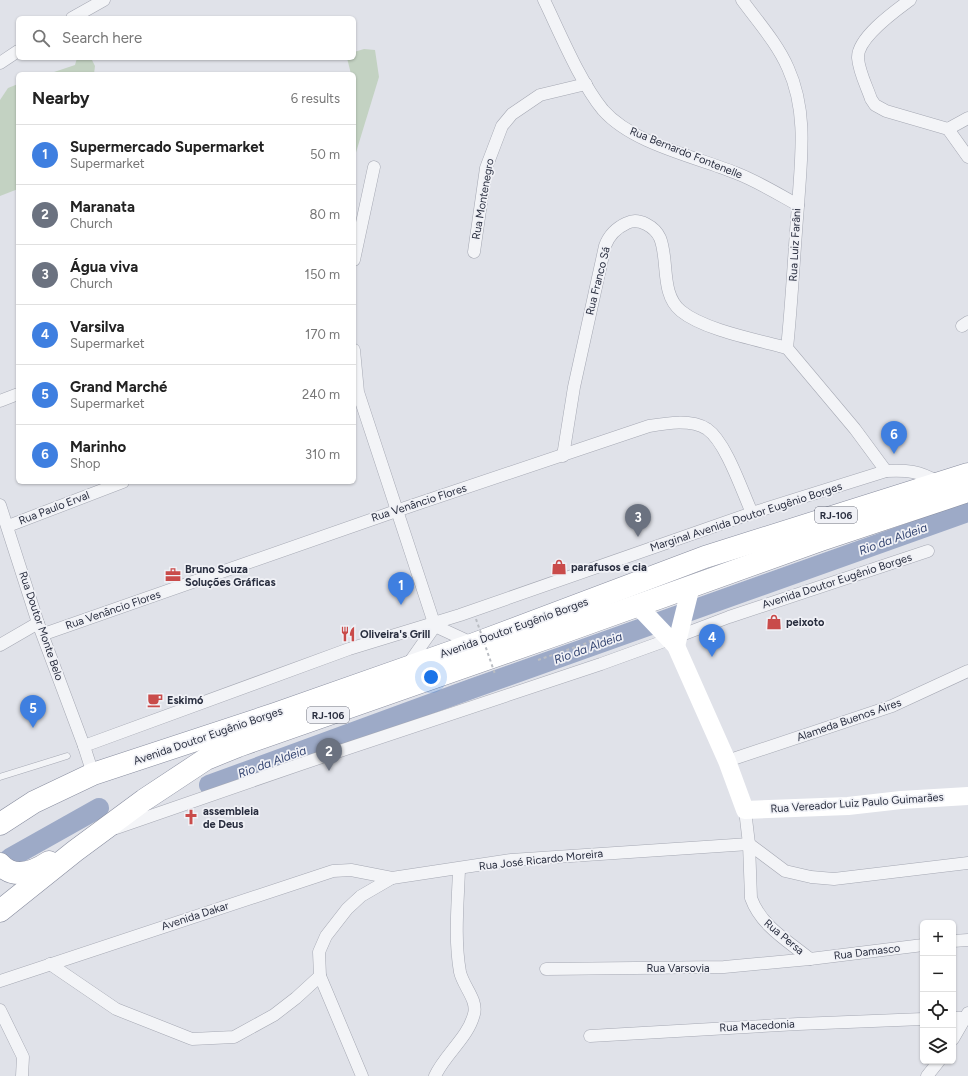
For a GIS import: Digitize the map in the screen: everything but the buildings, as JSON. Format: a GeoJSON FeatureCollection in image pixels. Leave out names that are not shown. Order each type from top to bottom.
{"type":"FeatureCollection","features":[{"type":"Feature","properties":{"kind":"highway","name":"Avenida Doutor Eugênio Borges"},"geometry":{"type":"LineString","coordinates":[[2,825],[10,825],[34,802],[93,774],[275,714],[407,666],[474,644],[705,557],[938,482],[968,474]]}},
{"type":"Feature","properties":{"kind":"highway","name":"Avenida Doutor Eugênio Borges"},"geometry":{"type":"LineString","coordinates":[[0,911],[94,836],[144,800],[206,759],[238,746],[689,594],[821,540],[968,492]]}},
{"type":"Feature","properties":{"kind":"highway"},"geometry":{"type":"LineString","coordinates":[[0,864],[9,870],[24,874],[40,868],[68,849],[124,804],[184,765],[206,759]]}},
{"type":"Feature","properties":{"kind":"street"},"geometry":{"type":"LineString","coordinates":[[76,16],[104,0]]}},
{"type":"Feature","properties":{"kind":"street","name":"Rua Bernardo Fontenelle"},"geometry":{"type":"LineString","coordinates":[[544,0],[586,84],[604,110],[617,123],[636,135],[737,173],[798,205]]}},
{"type":"Feature","properties":{"kind":"street","name":"Rua Luiz Farâni"},"geometry":{"type":"LineString","coordinates":[[742,0],[775,45],[788,68],[796,90],[802,119],[803,153],[798,205],[794,278],[787,348]]}},
{"type":"Feature","properties":{"kind":"street"},"geometry":{"type":"LineString","coordinates":[[910,0],[893,12],[865,40],[859,51],[861,68],[871,99],[875,105],[886,111],[914,121],[948,129],[968,157]]}},
{"type":"Feature","properties":{"kind":"street"},"geometry":{"type":"LineString","coordinates":[[0,63],[16,52]]}},
{"type":"Feature","properties":{"kind":"street","name":"Rua Montenegro"},"geometry":{"type":"LineString","coordinates":[[474,252],[486,168],[502,126],[512,114],[540,95],[586,84]]}},
{"type":"Feature","properties":{"kind":"street"},"geometry":{"type":"LineString","coordinates":[[948,129],[968,118]]}},
{"type":"Feature","properties":{"kind":"street"},"geometry":{"type":"LineString","coordinates":[[356,251],[374,167]]}},
{"type":"Feature","properties":{"kind":"street","name":"Rua Franco Sá"},"geometry":{"type":"LineString","coordinates":[[563,456],[576,380],[605,246],[609,236],[623,225],[632,221],[639,221],[647,224],[660,238],[669,290],[679,310],[691,318],[716,328],[787,348]]}},
{"type":"Feature","properties":{"kind":"street"},"geometry":{"type":"LineString","coordinates":[[787,348],[855,429],[886,471]]}},
{"type":"Feature","properties":{"kind":"street"},"geometry":{"type":"LineString","coordinates":[[356,392],[434,624],[474,644]]}},
{"type":"Feature","properties":{"kind":"street"},"geometry":{"type":"LineString","coordinates":[[0,401],[16,395]]}},
{"type":"Feature","properties":{"kind":"street","name":"Rua Venâncio Flores"},"geometry":{"type":"LineString","coordinates":[[44,634],[396,511],[649,426],[672,422],[692,424],[706,429],[715,437],[725,453],[752,513]]}},
{"type":"Feature","properties":{"kind":"street","name":"Marginal Avenida Doutor Eugênio Borges"},"geometry":{"type":"LineString","coordinates":[[84,746],[350,649],[434,624],[752,513],[886,471],[906,470],[922,473],[938,482]]}},
{"type":"Feature","properties":{"kind":"street","name":"Rua Paulo Erval"},"geometry":{"type":"LineString","coordinates":[[8,526],[118,484]]}},
{"type":"Feature","properties":{"kind":"street","name":"Rua Doutor Monte Belo"},"geometry":{"type":"LineString","coordinates":[[0,505],[38,623],[44,634],[84,746]]}},
{"type":"Feature","properties":{"kind":"street","name":"Avenida Doutor Eugênio Borges"},"geometry":{"type":"LineString","coordinates":[[94,836],[301,764],[602,664],[674,636],[729,617],[928,552]]}},
{"type":"Feature","properties":{"kind":"street"},"geometry":{"type":"LineString","coordinates":[[674,636],[689,594]]}},
{"type":"Feature","properties":{"kind":"street"},"geometry":{"type":"LineString","coordinates":[[641,610],[674,636],[727,761],[745,810],[749,844],[785,871],[811,877],[834,879],[968,863]]}},
{"type":"Feature","properties":{"kind":"street"},"geometry":{"type":"LineString","coordinates":[[0,645],[38,623]]}},
{"type":"Feature","properties":{"kind":"street"},"geometry":{"type":"LineString","coordinates":[[407,666],[434,624]]}},
{"type":"Feature","properties":{"kind":"street","name":"Alameda Buenos Aires"},"geometry":{"type":"LineString","coordinates":[[727,761],[892,706],[968,671]]}},
{"type":"Feature","properties":{"kind":"street"},"geometry":{"type":"LineString","coordinates":[[84,746],[93,774]]}},
{"type":"Feature","properties":{"kind":"street","name":"Rua Vereador Luiz Paulo Guimarães"},"geometry":{"type":"LineString","coordinates":[[745,810],[848,806],[968,796]]}},
{"type":"Feature","properties":{"kind":"street","name":"Rua José Ricardo Moreira"},"geometry":{"type":"LineString","coordinates":[[392,878],[511,860],[749,844]]}},
{"type":"Feature","properties":{"kind":"street","name":"Rua Persa"},"geometry":{"type":"LineString","coordinates":[[749,844],[751,898],[754,906],[760,917],[774,931],[810,959]]}},
{"type":"Feature","properties":{"kind":"street"},"geometry":{"type":"LineString","coordinates":[[435,1076],[471,1023],[475,1011],[474,1003],[460,973],[457,929],[459,869]]}},
{"type":"Feature","properties":{"kind":"street","name":"Avenida Dakar"},"geometry":{"type":"LineString","coordinates":[[0,981],[332,871],[351,870],[392,878]]}},
{"type":"Feature","properties":{"kind":"street"},"geometry":{"type":"LineString","coordinates":[[362,1076],[320,976],[319,952],[326,936],[347,909],[361,896],[392,878]]}},
{"type":"Feature","properties":{"kind":"street"},"geometry":{"type":"LineString","coordinates":[[956,941],[968,940]]}},
{"type":"Feature","properties":{"kind":"street","name":"Rua Damasco"},"geometry":{"type":"LineString","coordinates":[[810,959],[920,945]]}},
{"type":"Feature","properties":{"kind":"street","name":"Rua Varsovia"},"geometry":{"type":"LineString","coordinates":[[546,969],[692,968],[810,959]]}},
{"type":"Feature","properties":{"kind":"street"},"geometry":{"type":"LineString","coordinates":[[50,964],[116,1009],[192,1038],[234,1037],[274,1015],[296,998],[320,976]]}},
{"type":"Feature","properties":{"kind":"street"},"geometry":{"type":"LineString","coordinates":[[0,1010],[23,1057],[22,1076]]}},
{"type":"Feature","properties":{"kind":"street"},"geometry":{"type":"LineString","coordinates":[[956,1017],[967,1015]]}},
{"type":"Feature","properties":{"kind":"street"},"geometry":{"type":"LineString","coordinates":[[956,1034],[967,1015]]}},
{"type":"Feature","properties":{"kind":"street","name":"Rua Macedonia"},"geometry":{"type":"LineString","coordinates":[[590,1036],[798,1024],[920,1019]]}},
{"type":"Feature","properties":{"kind":"street"},"geometry":{"type":"LineString","coordinates":[[354,1076],[357,1064]]}},
{"type":"Feature","properties":{"kind":"street"},"geometry":{"type":"LineString","coordinates":[[927,1076],[937,1064]]}},
{"type":"Feature","properties":{"kind":"lane"},"geometry":{"type":"LineString","coordinates":[[0,777],[67,756]]}},
{"type":"Feature","properties":{"kind":"path"},"geometry":{"type":"LineString","coordinates":[[476,619],[495,674]]}},
{"type":"Feature","properties":{"kind":"green space"},"geometry":{"type":"Polygon","coordinates":[[[364,49],[375,50],[379,77],[356,152],[356,72],[350,72],[348,60],[356,60],[356,51],[364,49]]]}},
{"type":"Feature","properties":{"kind":"green space"},"geometry":{"type":"Polygon","coordinates":[[[76,60],[92,60],[95,66],[94,72],[54,72],[75,65],[76,60]]]}},
{"type":"Feature","properties":{"kind":"green space"},"geometry":{"type":"Polygon","coordinates":[[[16,85],[16,190],[0,196],[0,100],[8,88],[16,85]]]}},
{"type":"Feature","properties":{"kind":"waterway","name":"Rio da Aldeia"},"geometry":{"type":"LineString","coordinates":[[209,785],[471,689],[968,512]]}},
{"type":"Feature","properties":{"kind":"waterway"},"geometry":{"type":"LineString","coordinates":[[10,858],[99,808]]}},
{"type":"Feature","properties":{"kind":"place","name":"Marinho"},"geometry":{"type":"Point","coordinates":[894,454]}},
{"type":"Feature","properties":{"kind":"place","name":"Água viva"},"geometry":{"type":"Point","coordinates":[638,537]}},
{"type":"Feature","properties":{"kind":"place","name":"parafusos e cia"},"geometry":{"type":"Point","coordinates":[559,567]}},
{"type":"Feature","properties":{"kind":"place","name":"Bruno Souza Soluções Gráficas"},"geometry":{"type":"Point","coordinates":[173,575]}},
{"type":"Feature","properties":{"kind":"place","name":"Supermercado Supermarket"},"geometry":{"type":"Point","coordinates":[401,605]}},
{"type":"Feature","properties":{"kind":"place","name":"peixoto"},"geometry":{"type":"Point","coordinates":[774,622]}},
{"type":"Feature","properties":{"kind":"place","name":"Oliveira's Grill"},"geometry":{"type":"Point","coordinates":[348,634]}},
{"type":"Feature","properties":{"kind":"place","name":"Varsilva"},"geometry":{"type":"Point","coordinates":[712,657]}},
{"type":"Feature","properties":{"kind":"place","name":"Eskimó"},"geometry":{"type":"Point","coordinates":[155,700]}},
{"type":"Feature","properties":{"kind":"place","name":"Grand Marché"},"geometry":{"type":"Point","coordinates":[33,728]}},
{"type":"Feature","properties":{"kind":"place","name":"Maranata"},"geometry":{"type":"Point","coordinates":[329,771]}},
{"type":"Feature","properties":{"kind":"place","name":"assembleia de Deus"},"geometry":{"type":"Point","coordinates":[191,817]}}]}
